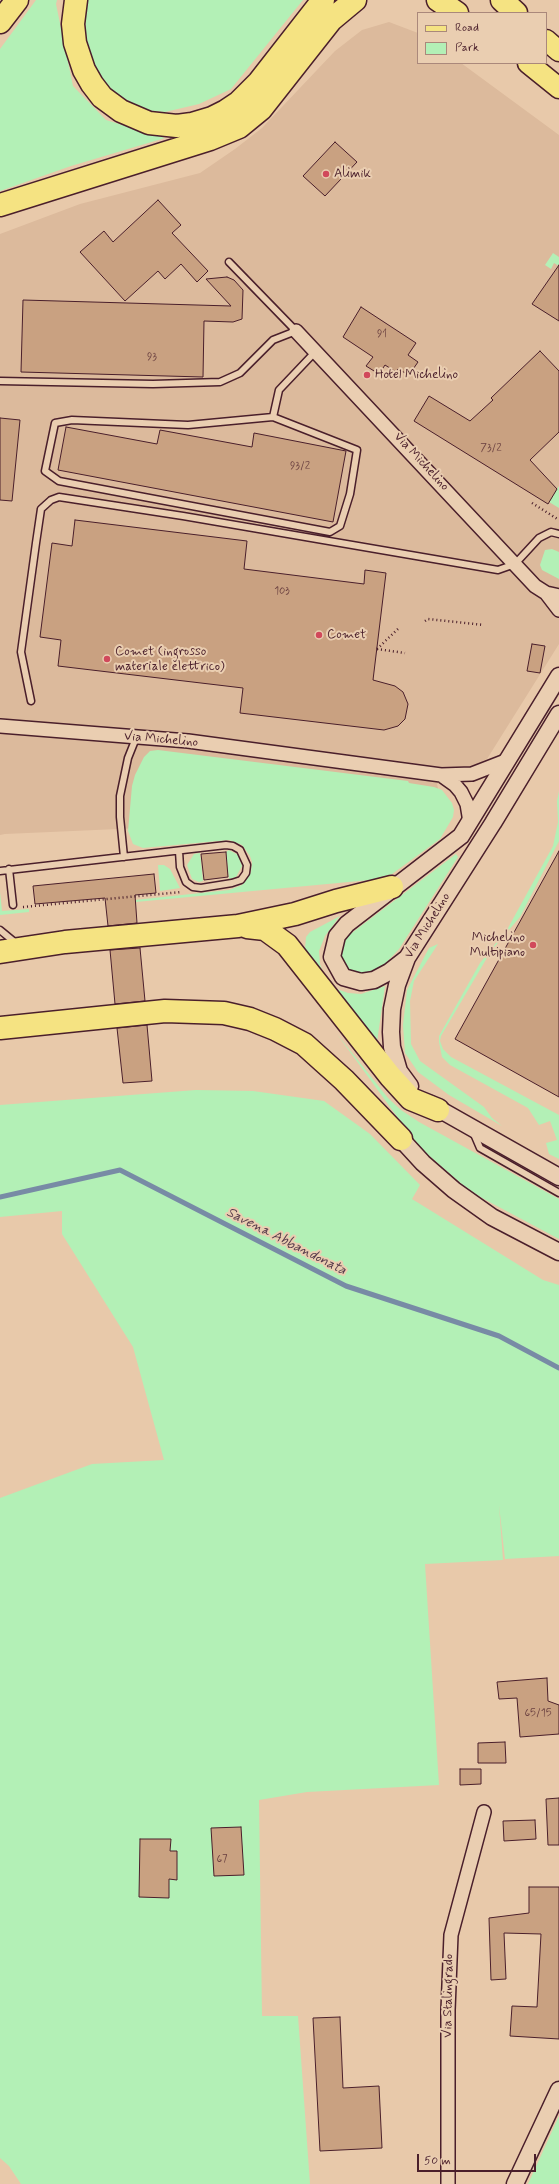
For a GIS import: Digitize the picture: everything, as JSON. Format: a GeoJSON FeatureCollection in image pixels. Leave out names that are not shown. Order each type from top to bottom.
{"type":"FeatureCollection","features":[{"type":"Feature","properties":{"kind":"highway"},"geometry":{"type":"LineString","coordinates":[[0,22],[17,0]]}},
{"type":"Feature","properties":{"kind":"highway"},"geometry":{"type":"LineString","coordinates":[[76,0],[73,24],[75,43],[84,70],[102,97],[121,111],[149,123],[177,126],[192,124],[212,118],[238,103],[259,82],[323,0]]}},
{"type":"Feature","properties":{"kind":"highway"},"geometry":{"type":"LineString","coordinates":[[0,205],[210,138],[239,127],[261,109],[331,20],[355,0]]}},
{"type":"Feature","properties":{"kind":"highway"},"geometry":{"type":"LineString","coordinates":[[438,0],[456,12]]}},
{"type":"Feature","properties":{"kind":"highway"},"geometry":{"type":"LineString","coordinates":[[502,0],[515,12]]}},
{"type":"Feature","properties":{"kind":"highway"},"geometry":{"type":"LineString","coordinates":[[0,952],[21,948],[238,926],[294,914],[336,901],[392,887]]}},
{"type":"Feature","properties":{"kind":"highway"},"geometry":{"type":"LineString","coordinates":[[238,926],[265,929],[287,945],[390,1076],[411,1099],[438,1110]]}},
{"type":"Feature","properties":{"kind":"highway"},"geometry":{"type":"LineString","coordinates":[[0,1028],[166,1011],[224,1013],[250,1019],[275,1029],[304,1044],[344,1080],[401,1139]]}},
{"type":"Feature","properties":{"kind":"main road"},"geometry":{"type":"LineString","coordinates":[[451,0],[466,12]]}},
{"type":"Feature","properties":{"kind":"main road"},"geometry":{"type":"LineString","coordinates":[[495,0],[511,12]]}},
{"type":"Feature","properties":{"kind":"main road"},"geometry":{"type":"LineString","coordinates":[[547,41],[559,51]]}},
{"type":"Feature","properties":{"kind":"main road"},"geometry":{"type":"LineString","coordinates":[[529,64],[559,88]]}},
{"type":"Feature","properties":{"kind":"street","name":"Via Michelino"},"geometry":{"type":"LineString","coordinates":[[296,331],[535,586],[553,594],[559,610]]}},
{"type":"Feature","properties":{"kind":"street"},"geometry":{"type":"LineString","coordinates":[[407,958],[389,972],[374,980],[361,982],[343,977],[332,957],[337,936],[347,924],[392,887],[453,844],[461,836],[559,676]]}},
{"type":"Feature","properties":{"kind":"street","name":"Via Michelino"},"geometry":{"type":"LineString","coordinates":[[559,714],[493,823],[407,958],[397,985],[392,1009],[392,1047],[399,1071],[418,1095],[438,1110],[559,1177]]}},
{"type":"Feature","properties":{"kind":"street","name":"Via Michelino"},"geometry":{"type":"LineString","coordinates":[[0,726],[188,742],[441,775],[472,774],[508,760]]}},
{"type":"Feature","properties":{"kind":"street"},"geometry":{"type":"LineString","coordinates":[[441,775],[455,785],[461,792],[466,804],[470,822]]}},
{"type":"Feature","properties":{"kind":"street"},"geometry":{"type":"LineString","coordinates":[[401,1139],[423,1163],[454,1190],[492,1217],[559,1252]]}},
{"type":"Feature","properties":{"kind":"street","name":"Via Stalingrado"},"geometry":{"type":"LineString","coordinates":[[448,2184],[448,2010],[451,1935],[484,1812]]}},
{"type":"Feature","properties":{"kind":"street"},"geometry":{"type":"LineString","coordinates":[[515,2184],[559,2090]]}},
{"type":"Feature","properties":{"kind":"lane"},"geometry":{"type":"LineString","coordinates":[[0,380],[153,384],[220,382],[240,373],[273,340],[296,331],[229,262]]}},
{"type":"Feature","properties":{"kind":"lane"},"geometry":{"type":"LineString","coordinates":[[273,417],[279,390],[316,351]]}},
{"type":"Feature","properties":{"kind":"lane"},"geometry":{"type":"LineString","coordinates":[[273,417],[357,450],[350,494],[340,526],[330,532],[59,481],[44,471],[55,423],[72,420],[188,425],[273,417]]}},
{"type":"Feature","properties":{"kind":"lane"},"geometry":{"type":"LineString","coordinates":[[31,701],[21,652],[35,550],[41,508],[51,500],[59,497],[183,516],[498,570],[515,564],[539,538],[551,532],[559,534]]}},
{"type":"Feature","properties":{"kind":"lane"},"geometry":{"type":"LineString","coordinates":[[124,857],[120,817],[120,796],[128,758],[136,738]]}},
{"type":"Feature","properties":{"kind":"lane"},"geometry":{"type":"LineString","coordinates":[[0,871],[179,852],[226,845],[233,846],[245,858],[247,865],[246,873],[241,880],[232,883],[201,888],[192,887],[186,882],[180,867],[179,852]]}},
{"type":"Feature","properties":{"kind":"lane"},"geometry":{"type":"LineString","coordinates":[[9,870],[13,905]]}},
{"type":"Feature","properties":{"kind":"lane"},"geometry":{"type":"LineString","coordinates":[[0,930],[21,948]]}},
{"type":"Feature","properties":{"kind":"lane"},"geometry":{"type":"LineString","coordinates":[[472,1129],[480,1148],[559,1193]]}},
{"type":"Feature","properties":{"kind":"path"},"geometry":{"type":"LineString","coordinates":[[532,503],[559,520]]}},
{"type":"Feature","properties":{"kind":"path"},"geometry":{"type":"LineString","coordinates":[[425,621],[428,618],[484,625]]}},
{"type":"Feature","properties":{"kind":"path"},"geometry":{"type":"LineString","coordinates":[[399,628],[377,649],[405,653]]}},
{"type":"Feature","properties":{"kind":"path"},"geometry":{"type":"LineString","coordinates":[[13,905],[21,907],[182,892],[192,887]]}},
{"type":"Feature","properties":{"kind":"shaded area"},"geometry":{"type":"Polygon","coordinates":[[[389,22],[417,33],[417,64],[462,64],[559,135],[559,644],[487,759],[437,784],[442,808],[276,850],[209,825],[0,835],[0,234],[80,204],[200,173],[262,128],[335,51],[362,30],[389,22]]]}},
{"type":"Feature","properties":{"kind":"green space"},"geometry":{"type":"Polygon","coordinates":[[[36,0],[57,0],[56,4],[73,86],[106,120],[165,138],[71,166],[0,191],[0,49],[36,0]]]}},
{"type":"Feature","properties":{"kind":"green space"},"geometry":{"type":"Polygon","coordinates":[[[85,0],[303,0],[231,89],[199,104],[165,112],[144,110],[117,94],[100,78],[86,47],[85,0]]]}},
{"type":"Feature","properties":{"kind":"green space"},"geometry":{"type":"Polygon","coordinates":[[[553,253],[559,257],[559,266],[554,263],[551,269],[545,265],[553,253]]]}},
{"type":"Feature","properties":{"kind":"green space"},"geometry":{"type":"Polygon","coordinates":[[[559,486],[559,508],[549,502],[559,486]]]}},
{"type":"Feature","properties":{"kind":"green space"},"geometry":{"type":"Polygon","coordinates":[[[552,549],[559,552],[559,579],[542,570],[540,565],[545,550],[552,549]]]}},
{"type":"Feature","properties":{"kind":"green space"},"geometry":{"type":"Polygon","coordinates":[[[158,750],[408,781],[409,783],[434,787],[442,790],[452,803],[454,810],[453,817],[440,839],[392,874],[370,880],[125,903],[125,901],[229,890],[242,885],[251,872],[252,862],[250,856],[242,845],[229,840],[143,848],[133,844],[128,831],[132,786],[135,775],[144,757],[150,751],[158,750]]]}},
{"type":"Feature","properties":{"kind":"green space"},"geometry":{"type":"Polygon","coordinates":[[[559,791],[559,841],[520,917],[491,951],[441,1036],[440,1041],[443,1049],[451,1057],[559,1115],[559,1159],[549,1154],[546,1143],[557,1140],[550,1121],[539,1125],[528,1108],[450,1065],[442,1057],[439,1036],[480,963],[508,928],[553,846],[558,822],[557,801],[559,791]]]}},
{"type":"Feature","properties":{"kind":"green space"},"geometry":{"type":"Polygon","coordinates":[[[229,850],[238,855],[242,866],[236,877],[229,879],[226,852],[229,850]]]}},
{"type":"Feature","properties":{"kind":"green space"},"geometry":{"type":"Polygon","coordinates":[[[200,853],[203,881],[199,882],[192,879],[187,865],[194,854],[200,853]]]}},
{"type":"Feature","properties":{"kind":"green space"},"geometry":{"type":"Polygon","coordinates":[[[456,854],[458,857],[399,949],[384,965],[372,973],[364,976],[350,973],[341,963],[340,951],[342,943],[349,935],[456,854]]]}},
{"type":"Feature","properties":{"kind":"green space"},"geometry":{"type":"Polygon","coordinates":[[[158,865],[164,865],[170,869],[180,888],[160,891],[158,865]]]}},
{"type":"Feature","properties":{"kind":"green space"},"geometry":{"type":"Polygon","coordinates":[[[0,892],[2,911],[29,909],[29,912],[0,915],[0,892]]]}},
{"type":"Feature","properties":{"kind":"green space"},"geometry":{"type":"Polygon","coordinates":[[[340,916],[325,936],[319,951],[320,964],[325,977],[334,988],[348,993],[361,994],[385,986],[377,1042],[375,1044],[321,977],[305,949],[306,937],[310,932],[340,916]]]}},
{"type":"Feature","properties":{"kind":"green space"},"geometry":{"type":"Polygon","coordinates":[[[438,944],[414,981],[410,1001],[411,1044],[420,1061],[484,1107],[492,1118],[502,1126],[449,1095],[418,1072],[405,1053],[403,1025],[407,990],[429,948],[438,944]]]}},
{"type":"Feature","properties":{"kind":"green space"},"geometry":{"type":"Polygon","coordinates":[[[337,1034],[388,1098],[401,1110],[419,1122],[559,1199],[559,1239],[482,1198],[464,1186],[426,1153],[414,1140],[337,1034]]]}},
{"type":"Feature","properties":{"kind":"green space"},"geometry":{"type":"Polygon","coordinates":[[[196,1090],[253,1091],[324,1101],[370,1134],[420,1185],[412,1199],[543,1280],[559,1285],[559,1556],[505,1559],[499,1505],[503,1560],[425,1564],[439,1785],[307,1792],[259,1800],[262,2016],[298,2016],[310,2184],[21,2184],[9,2166],[0,2158],[0,1498],[92,1464],[164,1460],[133,1347],[62,1234],[62,1211],[0,1217],[0,1105],[196,1090]]]}},
{"type":"Feature","properties":{"kind":"green space"},"geometry":{"type":"Polygon","coordinates":[[[559,2116],[559,2184],[528,2184],[559,2116]]]}},
{"type":"Feature","properties":{"kind":"building","name":"Alimik"},"geometry":{"type":"Polygon","coordinates":[[[335,142],[357,162],[325,196],[303,176],[335,142]]]}},
{"type":"Feature","properties":{"kind":"building"},"geometry":{"type":"Polygon","coordinates":[[[158,200],[181,225],[172,233],[208,271],[197,282],[181,264],[165,279],[158,271],[125,301],[80,252],[104,231],[113,242],[158,200]]]}},
{"type":"Feature","properties":{"kind":"building"},"geometry":{"type":"Polygon","coordinates":[[[559,265],[559,321],[532,304],[559,265]]]}},
{"type":"Feature","properties":{"kind":"building"},"geometry":{"type":"Polygon","coordinates":[[[227,277],[234,280],[243,290],[242,319],[233,322],[204,321],[203,377],[21,372],[23,300],[231,306],[206,279],[227,277]]]}},
{"type":"Feature","properties":{"kind":"building"},"geometry":{"type":"Polygon","coordinates":[[[361,307],[416,343],[408,355],[418,362],[409,375],[398,369],[396,372],[385,365],[379,374],[366,366],[373,357],[343,337],[361,307]]]}},
{"type":"Feature","properties":{"kind":"building"},"geometry":{"type":"Polygon","coordinates":[[[540,351],[559,371],[559,432],[530,460],[557,489],[548,504],[414,421],[429,396],[470,421],[493,400],[491,398],[540,351]]]}},
{"type":"Feature","properties":{"kind":"building"},"geometry":{"type":"Polygon","coordinates":[[[0,418],[20,420],[12,501],[0,500],[0,418]]]}},
{"type":"Feature","properties":{"kind":"building"},"geometry":{"type":"Polygon","coordinates":[[[66,427],[157,444],[160,430],[252,447],[254,433],[346,451],[333,522],[58,470],[66,427]]]}},
{"type":"Feature","properties":{"kind":"building"},"geometry":{"type":"Polygon","coordinates":[[[75,520],[247,541],[244,569],[364,584],[365,570],[386,573],[373,680],[395,686],[403,692],[408,704],[405,719],[398,726],[384,730],[240,713],[243,688],[58,666],[61,640],[40,637],[52,543],[72,546],[75,520]]]}},
{"type":"Feature","properties":{"kind":"building"},"geometry":{"type":"Polygon","coordinates":[[[532,644],[545,646],[540,673],[527,671],[532,644]]]}},
{"type":"Feature","properties":{"kind":"building","name":"Michelino Multipiano"},"geometry":{"type":"Polygon","coordinates":[[[559,851],[559,1097],[455,1039],[559,851]]]}},
{"type":"Feature","properties":{"kind":"building"},"geometry":{"type":"Polygon","coordinates":[[[226,852],[228,877],[204,880],[201,854],[226,852]]]}},
{"type":"Feature","properties":{"kind":"building"},"geometry":{"type":"Polygon","coordinates":[[[154,874],[156,893],[135,895],[137,923],[108,926],[105,898],[35,904],[33,886],[154,874]]]}},
{"type":"Feature","properties":{"kind":"building"},"geometry":{"type":"Polygon","coordinates":[[[140,948],[145,1001],[115,1004],[110,950],[140,948]]]}},
{"type":"Feature","properties":{"kind":"building"},"geometry":{"type":"Polygon","coordinates":[[[147,1025],[152,1081],[123,1083],[117,1028],[147,1025]]]}},
{"type":"Feature","properties":{"kind":"building"},"geometry":{"type":"Polygon","coordinates":[[[547,1678],[548,1701],[559,1705],[559,1734],[520,1737],[517,1698],[499,1699],[497,1682],[547,1678]]]}},
{"type":"Feature","properties":{"kind":"building"},"geometry":{"type":"Polygon","coordinates":[[[505,1742],[506,1763],[478,1763],[478,1743],[505,1742]]]}},
{"type":"Feature","properties":{"kind":"building"},"geometry":{"type":"Polygon","coordinates":[[[460,1769],[481,1769],[481,1784],[460,1785],[460,1769]]]}},
{"type":"Feature","properties":{"kind":"building"},"geometry":{"type":"Polygon","coordinates":[[[559,1798],[559,1845],[548,1845],[546,1799],[559,1798]]]}},
{"type":"Feature","properties":{"kind":"building"},"geometry":{"type":"Polygon","coordinates":[[[535,1820],[536,1839],[504,1841],[503,1821],[535,1820]]]}},
{"type":"Feature","properties":{"kind":"building"},"geometry":{"type":"Polygon","coordinates":[[[241,1827],[244,1875],[214,1876],[211,1828],[241,1827]]]}},
{"type":"Feature","properties":{"kind":"building"},"geometry":{"type":"Polygon","coordinates":[[[140,1839],[171,1839],[170,1851],[177,1851],[177,1880],[169,1879],[169,1898],[139,1897],[140,1839]]]}},
{"type":"Feature","properties":{"kind":"building"},"geometry":{"type":"Polygon","coordinates":[[[529,1887],[559,1887],[559,2039],[510,2036],[512,2006],[537,2007],[541,1934],[504,1933],[506,1979],[491,1980],[489,1918],[529,1913],[529,1887]]]}},
{"type":"Feature","properties":{"kind":"building"},"geometry":{"type":"Polygon","coordinates":[[[340,2017],[343,2088],[379,2086],[382,2148],[320,2151],[313,2018],[340,2017]]]}},
{"type":"Feature","properties":{"kind":"waterway","name":"Savena Abbandonata"},"geometry":{"type":"LineString","coordinates":[[0,1197],[120,1170],[346,1286],[499,1336],[559,1368]]}},
{"type":"Feature","properties":{"kind":"place","name":"Alimik"},"geometry":{"type":"Point","coordinates":[326,174]}},
{"type":"Feature","properties":{"kind":"place","name":"Hotel Michelino"},"geometry":{"type":"Point","coordinates":[367,375]}},
{"type":"Feature","properties":{"kind":"place","name":"Comet"},"geometry":{"type":"Point","coordinates":[319,635]}},
{"type":"Feature","properties":{"kind":"place","name":"Comet (ingrosso materiale elettrico)"},"geometry":{"type":"Point","coordinates":[107,659]}},
{"type":"Feature","properties":{"kind":"place","name":"Michelino Multipiano"},"geometry":{"type":"Point","coordinates":[533,945]}}]}
